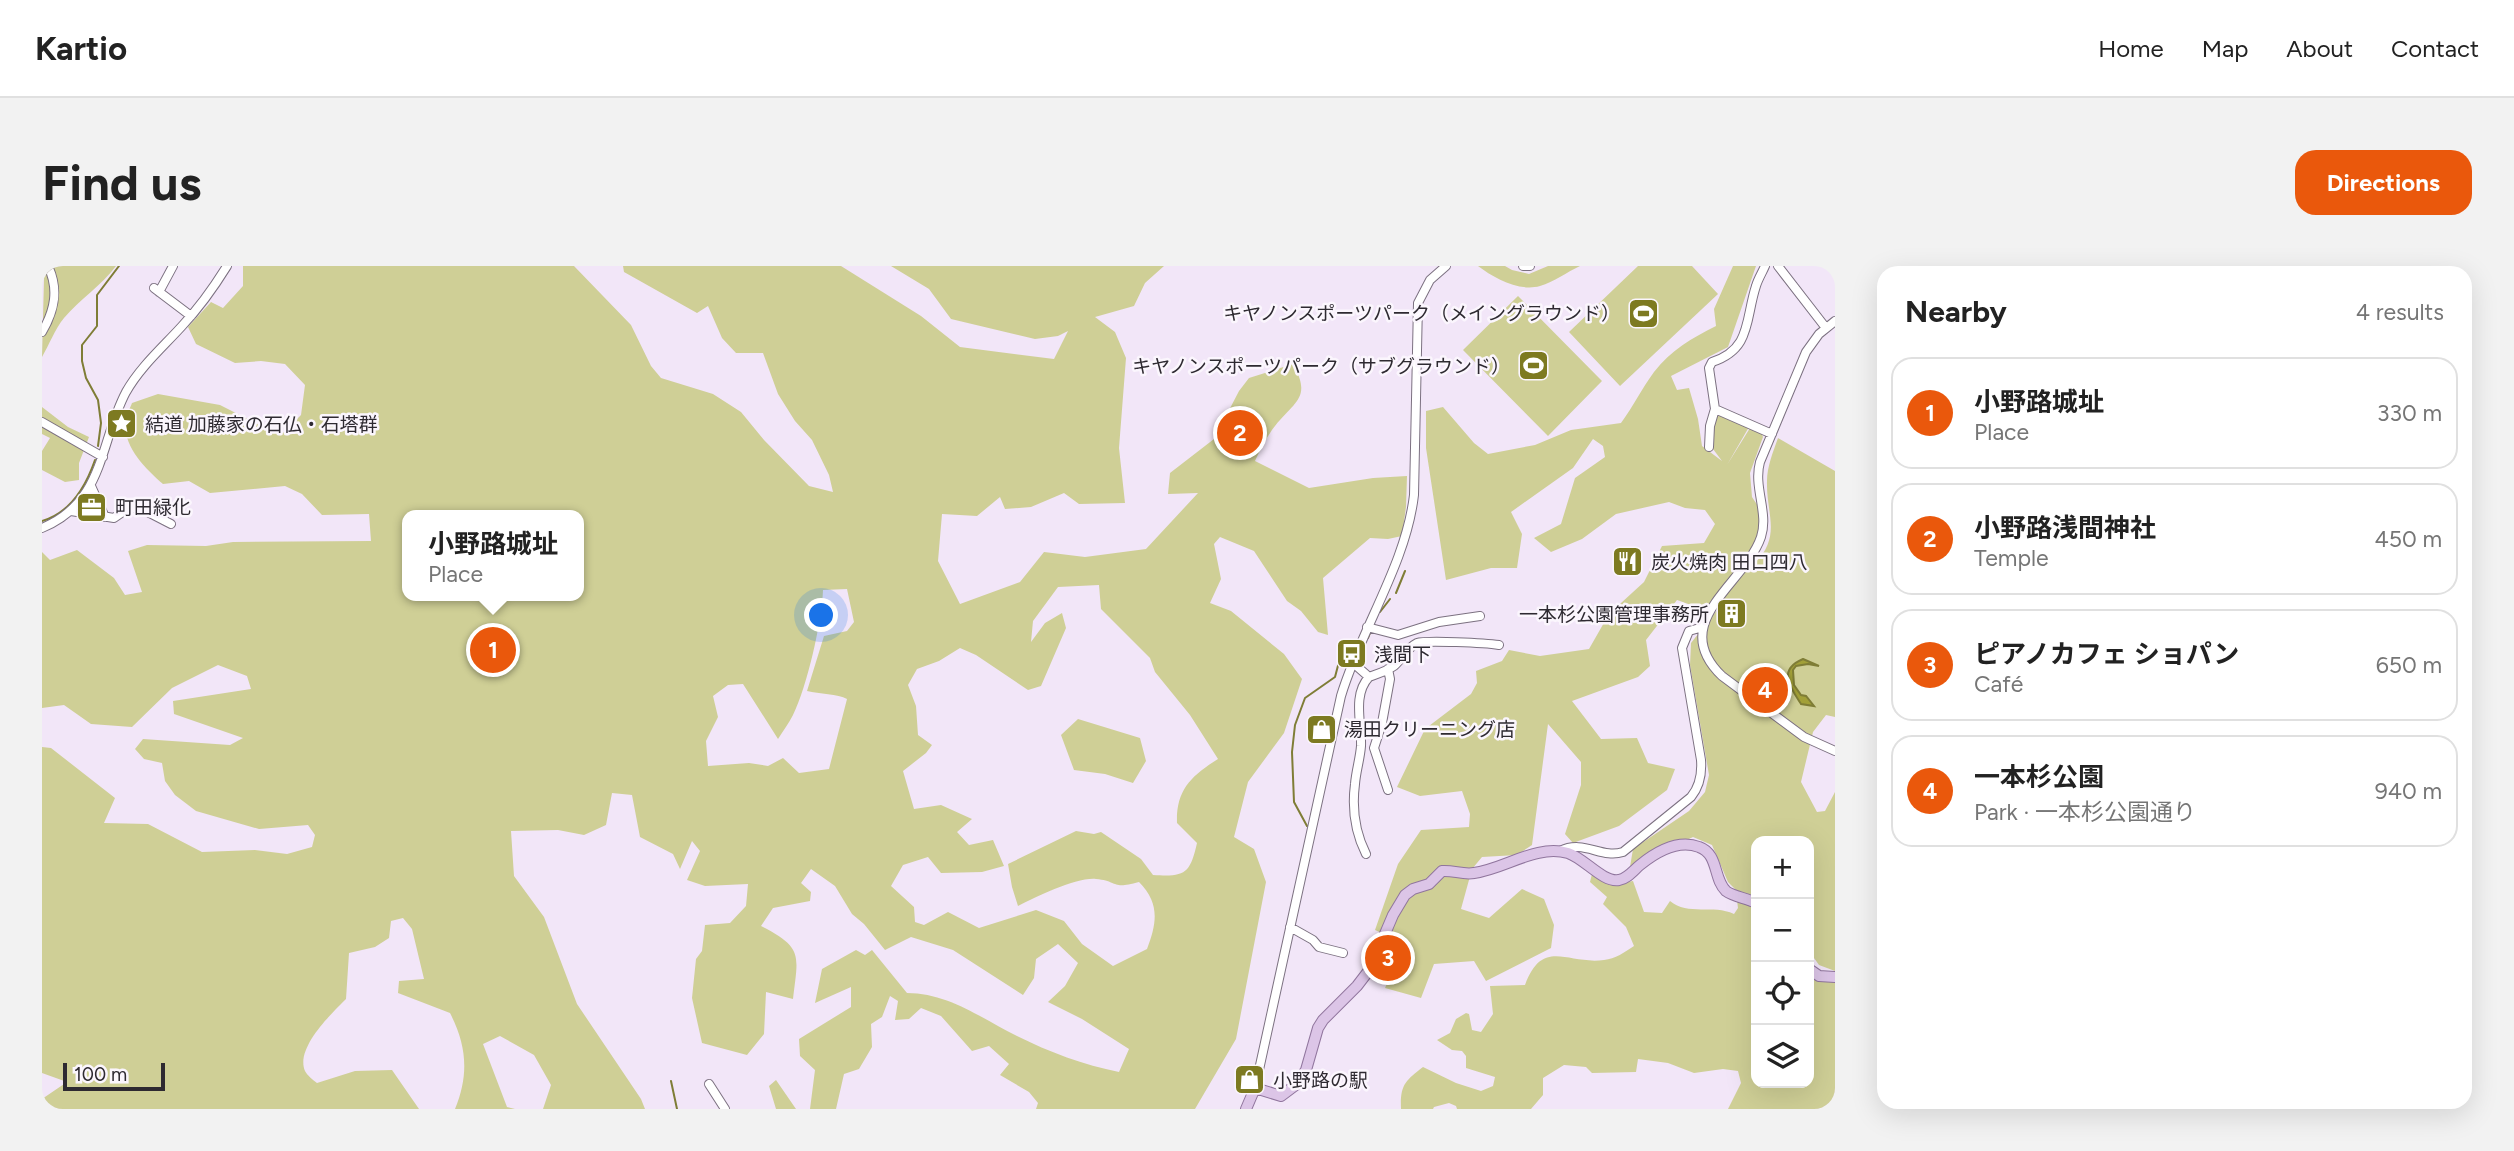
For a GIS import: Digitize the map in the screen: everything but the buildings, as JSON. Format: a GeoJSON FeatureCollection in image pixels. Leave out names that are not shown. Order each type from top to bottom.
{"type":"FeatureCollection","features":[{"type":"Feature","properties":{"kind":"main road"},"geometry":{"type":"LineString","coordinates":[[1246,1109],[1255,1088],[1281,1096],[1297,1084],[1309,1064],[1320,1024],[1367,974],[1393,915],[1407,892],[1429,884],[1442,871],[1476,873],[1540,853],[1560,851],[1580,858],[1604,877],[1617,881],[1665,849],[1691,845],[1709,854],[1721,884],[1728,892],[1751,900]]}},
{"type":"Feature","properties":{"kind":"main road"},"geometry":{"type":"LineString","coordinates":[[1814,973],[1835,977]]}},
{"type":"Feature","properties":{"kind":"street"},"geometry":{"type":"LineString","coordinates":[[42,332],[51,315],[55,298],[48,266]]}},
{"type":"Feature","properties":{"kind":"street"},"geometry":{"type":"LineString","coordinates":[[173,266],[156,290],[191,316]]}},
{"type":"Feature","properties":{"kind":"street"},"geometry":{"type":"LineString","coordinates":[[42,528],[71,511],[91,486],[120,405],[131,384],[191,316],[227,266]]}},
{"type":"Feature","properties":{"kind":"street"},"geometry":{"type":"LineString","coordinates":[[1523,266],[1530,266]]}},
{"type":"Feature","properties":{"kind":"street"},"geometry":{"type":"LineString","coordinates":[[1709,447],[1710,426],[1715,409],[1709,368],[1713,362],[1737,349],[1748,324],[1756,284],[1765,266]]}},
{"type":"Feature","properties":{"kind":"street"},"geometry":{"type":"LineString","coordinates":[[1778,266],[1826,328]]}},
{"type":"Feature","properties":{"kind":"street"},"geometry":{"type":"LineString","coordinates":[[1255,1088],[1341,696],[1352,662],[1410,526],[1414,495],[1418,303],[1430,280],[1442,267]]}},
{"type":"Feature","properties":{"kind":"street"},"geometry":{"type":"LineString","coordinates":[[1835,321],[1806,352],[1757,476],[1762,516],[1760,539],[1711,608],[1703,627],[1706,654],[1712,666],[1722,676],[1804,737],[1835,751]]}},
{"type":"Feature","properties":{"kind":"street"},"geometry":{"type":"LineString","coordinates":[[1715,409],[1772,434]]}},
{"type":"Feature","properties":{"kind":"street"},"geometry":{"type":"LineString","coordinates":[[42,422],[103,457]]}},
{"type":"Feature","properties":{"kind":"street"},"geometry":{"type":"LineString","coordinates":[[91,486],[105,517]]}},
{"type":"Feature","properties":{"kind":"street"},"geometry":{"type":"LineString","coordinates":[[71,511],[114,518],[127,509],[138,507],[171,524]]}},
{"type":"Feature","properties":{"kind":"street"},"geometry":{"type":"LineString","coordinates":[[1367,627],[1398,635],[1438,622],[1480,616]]}},
{"type":"Feature","properties":{"kind":"street"},"geometry":{"type":"LineString","coordinates":[[1560,851],[1580,846],[1610,854],[1620,853],[1657,826],[1697,789],[1702,771],[1701,760],[1682,651],[1689,631],[1703,627]]}},
{"type":"Feature","properties":{"kind":"street"},"geometry":{"type":"LineString","coordinates":[[1366,853],[1356,821],[1354,785],[1361,744],[1359,709],[1365,682],[1369,677],[1393,667],[1413,646],[1422,642],[1499,645]]}},
{"type":"Feature","properties":{"kind":"street"},"geometry":{"type":"LineString","coordinates":[[1352,662],[1369,677]]}},
{"type":"Feature","properties":{"kind":"street"},"geometry":{"type":"LineString","coordinates":[[1388,669],[1390,679],[1382,723],[1374,748],[1388,790]]}},
{"type":"Feature","properties":{"kind":"street"},"geometry":{"type":"LineString","coordinates":[[1290,927],[1313,940],[1319,947],[1343,953]]}},
{"type":"Feature","properties":{"kind":"street"},"geometry":{"type":"LineString","coordinates":[[709,1084],[725,1109]]}},
{"type":"Feature","properties":{"kind":"green space"},"geometry":{"type":"Polygon","coordinates":[[[42,266],[116,266],[64,318],[42,357],[44,278],[42,266]]]}},
{"type":"Feature","properties":{"kind":"green space"},"geometry":{"type":"Polygon","coordinates":[[[243,266],[574,266],[631,325],[651,366],[661,378],[713,394],[741,412],[809,486],[833,492],[829,475],[812,440],[795,421],[778,394],[763,353],[736,353],[722,338],[708,306],[697,313],[624,272],[623,266],[841,266],[921,316],[960,347],[1054,359],[1068,331],[1058,336],[1035,339],[951,319],[929,289],[891,266],[1164,266],[1145,283],[1134,306],[1095,317],[1115,332],[1126,358],[1119,448],[1125,503],[1079,504],[1064,493],[1031,507],[1005,509],[1000,497],[977,516],[942,514],[938,561],[960,604],[1020,582],[1044,552],[1085,557],[1146,549],[1198,493],[1168,494],[1170,473],[1214,439],[1239,391],[1249,378],[1293,364],[1301,385],[1299,398],[1272,430],[1255,461],[1309,488],[1373,478],[1407,476],[1406,507],[1402,536],[1388,539],[1370,538],[1323,578],[1328,635],[1318,632],[1301,611],[1287,601],[1254,551],[1220,537],[1214,544],[1221,579],[1210,603],[1231,611],[1284,654],[1302,679],[1284,733],[1248,782],[1234,837],[1254,849],[1266,882],[1236,1039],[1195,1109],[1036,1109],[1038,1103],[1029,1092],[1000,1075],[1009,1064],[989,1046],[972,1051],[941,1016],[921,1008],[909,1019],[895,1020],[898,1001],[890,996],[882,1017],[871,1024],[872,1047],[859,1069],[844,1074],[836,1109],[810,1109],[815,1070],[800,1056],[799,1039],[851,1007],[851,987],[815,1003],[822,969],[856,950],[865,955],[872,950],[907,993],[950,1002],[1029,1042],[1067,1057],[1119,1072],[1129,1049],[1082,1019],[1048,1002],[1065,986],[1078,963],[1058,944],[1036,959],[1034,978],[1023,995],[953,950],[911,937],[885,950],[852,914],[835,886],[811,869],[801,883],[811,892],[810,901],[773,908],[761,926],[785,940],[795,954],[793,999],[766,992],[764,1034],[747,1055],[702,1043],[692,998],[696,959],[702,951],[705,925],[730,923],[746,906],[748,884],[705,886],[687,880],[700,851],[692,841],[680,869],[673,854],[640,837],[632,795],[612,793],[606,825],[584,835],[558,830],[511,831],[514,876],[544,917],[577,1004],[645,1109],[543,1109],[551,1085],[534,1055],[500,1036],[483,1044],[507,1107],[515,1109],[455,1109],[464,1072],[463,1049],[456,1025],[450,1013],[398,993],[399,981],[424,979],[412,929],[403,918],[391,921],[389,938],[375,947],[349,953],[346,999],[316,1032],[305,1052],[303,1062],[306,1073],[317,1083],[355,1071],[392,1070],[419,1109],[42,1109],[42,1099],[67,1082],[42,1073],[42,747],[51,748],[115,798],[104,823],[148,824],[202,852],[255,850],[287,854],[312,847],[315,835],[308,825],[259,829],[196,811],[175,795],[165,781],[162,763],[144,759],[135,749],[143,739],[230,745],[243,738],[174,714],[173,701],[251,689],[247,676],[218,665],[172,688],[132,727],[91,724],[64,705],[42,708],[42,552],[50,560],[77,550],[114,578],[125,595],[142,592],[128,551],[147,545],[371,541],[369,514],[322,515],[302,494],[285,486],[210,493],[189,481],[163,484],[133,450],[126,433],[126,416],[132,403],[158,394],[220,405],[271,431],[283,433],[301,415],[305,385],[285,364],[261,361],[235,363],[196,344],[188,327],[211,302],[223,308],[243,286],[243,266]],[[1099,585],[1058,587],[1033,621],[1031,642],[1045,623],[1062,613],[1066,628],[1041,686],[1028,690],[976,655],[960,648],[939,661],[917,669],[908,685],[916,706],[918,735],[932,745],[903,771],[914,809],[941,805],[972,819],[957,832],[969,845],[993,840],[1004,866],[982,872],[941,873],[928,857],[903,865],[891,886],[914,907],[915,922],[924,925],[948,912],[979,928],[1036,910],[1064,921],[1082,944],[1113,966],[1147,949],[1155,914],[1151,898],[1139,882],[1119,885],[1088,879],[1057,888],[1018,906],[1008,864],[1076,831],[1094,834],[1101,832],[1141,859],[1153,875],[1179,874],[1192,861],[1197,843],[1177,823],[1179,801],[1193,778],[1218,759],[1190,715],[1155,672],[1150,658],[1101,609],[1099,585]],[[847,589],[823,590],[820,619],[808,671],[793,715],[778,739],[743,684],[728,685],[713,696],[718,717],[706,741],[708,766],[749,763],[768,766],[783,758],[799,773],[829,769],[847,699],[807,691],[824,636],[847,631],[854,622],[847,589]]]}},
{"type":"Feature","properties":{"kind":"green space"},"geometry":{"type":"Polygon","coordinates":[[[1478,266],[1505,266],[1529,274],[1548,266],[1580,266],[1540,286],[1524,287],[1507,283],[1478,266]]]}},
{"type":"Feature","properties":{"kind":"green space","name":"キヤノンスポーツパーク（メイングラウンド）"},"geometry":{"type":"Polygon","coordinates":[[[1638,266],[1692,266],[1718,294],[1620,386],[1569,332],[1638,266]]]}},
{"type":"Feature","properties":{"kind":"green space"},"geometry":{"type":"Polygon","coordinates":[[[1733,266],[1756,266],[1728,347],[1671,376],[1677,390],[1689,388],[1702,446],[1722,461],[1710,445],[1716,414],[1749,427],[1727,465],[1750,428],[1761,432],[1763,437],[1750,473],[1752,497],[1758,506],[1761,524],[1755,563],[1763,553],[1770,534],[1767,476],[1778,438],[1835,471],[1835,717],[1826,715],[1813,732],[1801,782],[1817,812],[1825,811],[1835,792],[1835,971],[1819,965],[1814,958],[1814,836],[1751,836],[1751,895],[1737,891],[1728,882],[1712,845],[1693,837],[1630,867],[1633,849],[1689,811],[1705,792],[1709,775],[1690,665],[1691,643],[1725,600],[1702,607],[1677,600],[1646,640],[1650,666],[1638,677],[1572,701],[1601,739],[1637,738],[1648,763],[1675,769],[1667,790],[1619,826],[1573,843],[1565,834],[1581,785],[1581,762],[1548,724],[1532,845],[1517,855],[1482,857],[1472,869],[1461,909],[1489,918],[1522,889],[1544,899],[1554,925],[1551,948],[1486,981],[1474,961],[1434,964],[1421,998],[1385,988],[1401,952],[1388,936],[1375,930],[1398,864],[1421,830],[1469,827],[1470,814],[1462,791],[1420,796],[1397,787],[1425,729],[1471,694],[1477,683],[1476,671],[1502,661],[1509,650],[1540,656],[1589,649],[1609,614],[1644,582],[1662,546],[1704,543],[1715,524],[1705,510],[1685,508],[1669,502],[1616,514],[1582,539],[1551,552],[1534,538],[1561,524],[1575,478],[1605,457],[1603,446],[1593,439],[1573,468],[1511,512],[1522,534],[1517,568],[1491,568],[1446,580],[1426,448],[1426,411],[1443,407],[1474,443],[1488,454],[1535,445],[1571,430],[1621,423],[1667,357],[1682,345],[1716,326],[1714,309],[1733,266]]]}},
{"type":"Feature","properties":{"kind":"green space","name":"キヤノンスポーツパーク（サブグラウンド）"},"geometry":{"type":"Polygon","coordinates":[[[1518,296],[1602,381],[1548,436],[1463,350],[1518,296]]]}},
{"type":"Feature","properties":{"kind":"green space"},"geometry":{"type":"Polygon","coordinates":[[[42,407],[68,427],[89,437],[79,463],[79,480],[65,482],[42,470],[42,451],[50,438],[42,434],[42,407]]]}},
{"type":"Feature","properties":{"kind":"green space"},"geometry":{"type":"Polygon","coordinates":[[[1078,719],[1140,738],[1146,761],[1133,783],[1105,774],[1074,770],[1061,735],[1078,719]]]}},
{"type":"Feature","properties":{"kind":"green space"},"geometry":{"type":"Polygon","coordinates":[[[1592,874],[1611,885],[1633,881],[1644,912],[1662,913],[1670,901],[1685,908],[1734,914],[1738,908],[1737,900],[1751,907],[1751,1088],[1814,1088],[1814,970],[1835,981],[1835,1109],[1728,1109],[1741,1083],[1738,1071],[1723,1069],[1694,1073],[1668,1063],[1638,1059],[1636,1072],[1592,1073],[1586,1067],[1564,1065],[1543,1078],[1543,1095],[1531,1109],[1457,1109],[1449,1103],[1433,1109],[1401,1109],[1401,1094],[1405,1084],[1423,1067],[1456,1083],[1481,1091],[1493,1086],[1495,1077],[1466,1068],[1466,1056],[1462,1051],[1452,1050],[1437,1040],[1450,1033],[1456,1019],[1466,1013],[1469,1014],[1472,1030],[1481,1032],[1493,1014],[1490,986],[1525,985],[1532,970],[1548,957],[1604,960],[1616,957],[1634,946],[1626,927],[1603,904],[1607,897],[1590,882],[1592,874]]]}},
{"type":"Feature","properties":{"kind":"green space"},"geometry":{"type":"Polygon","coordinates":[[[776,1080],[796,1109],[776,1109],[769,1086],[776,1080]]]}},
{"type":"Feature","properties":{"kind":"shaded area"},"geometry":{"type":"Polygon","coordinates":[[[1803,659],[1819,666],[1796,666],[1793,670],[1794,685],[1814,706],[1801,704],[1788,679],[1790,668],[1803,659]]]}},
{"type":"Feature","properties":{"kind":"waterway"},"geometry":{"type":"LineString","coordinates":[[98,446],[101,423],[98,400],[86,378],[82,345],[97,326],[97,295],[119,266]]}},
{"type":"Feature","properties":{"kind":"waterway"},"geometry":{"type":"LineString","coordinates":[[42,521],[61,512],[76,497],[95,460]]}},
{"type":"Feature","properties":{"kind":"waterway"},"geometry":{"type":"LineString","coordinates":[[1396,593],[1405,571]]}},
{"type":"Feature","properties":{"kind":"waterway"},"geometry":{"type":"LineString","coordinates":[[1380,612],[1390,599]]}},
{"type":"Feature","properties":{"kind":"waterway"},"geometry":{"type":"LineString","coordinates":[[1368,638],[1370,633]]}},
{"type":"Feature","properties":{"kind":"waterway"},"geometry":{"type":"LineString","coordinates":[[1307,826],[1294,802],[1292,752],[1295,725],[1305,698],[1335,677],[1343,656]]}},
{"type":"Feature","properties":{"kind":"waterway"},"geometry":{"type":"LineString","coordinates":[[671,1081],[677,1109]]}},
{"type":"Feature","properties":{"kind":"place","name":"キヤノンスポーツパーク（メイングラウンド）"},"geometry":{"type":"Point","coordinates":[1643,313]}},
{"type":"Feature","properties":{"kind":"place","name":"キヤノンスポーツパーク（サブグラウンド）"},"geometry":{"type":"Point","coordinates":[1533,366]}},
{"type":"Feature","properties":{"kind":"place","name":"結道 加藤家の石仏・石塔群"},"geometry":{"type":"Point","coordinates":[122,424]}},
{"type":"Feature","properties":{"kind":"place","name":"小野路浅間神社"},"geometry":{"type":"Point","coordinates":[1240,433]}},
{"type":"Feature","properties":{"kind":"place","name":"町田緑化"},"geometry":{"type":"Point","coordinates":[92,507]}},
{"type":"Feature","properties":{"kind":"place","name":"炭火焼肉 田口四八"},"geometry":{"type":"Point","coordinates":[1628,562]}},
{"type":"Feature","properties":{"kind":"place","name":"一本杉公園管理事務所"},"geometry":{"type":"Point","coordinates":[1732,614]}},
{"type":"Feature","properties":{"kind":"place","name":"小野路城址"},"geometry":{"type":"Point","coordinates":[493,650]}},
{"type":"Feature","properties":{"kind":"place","name":"浅間下"},"geometry":{"type":"Point","coordinates":[1351,654]}},
{"type":"Feature","properties":{"kind":"place","name":"一本杉公園"},"geometry":{"type":"Point","coordinates":[1765,690]}},
{"type":"Feature","properties":{"kind":"place","name":"湯田クリーニング店"},"geometry":{"type":"Point","coordinates":[1321,729]}},
{"type":"Feature","properties":{"kind":"place","name":"ピアノカフェ ショパン"},"geometry":{"type":"Point","coordinates":[1388,958]}},
{"type":"Feature","properties":{"kind":"place","name":"小野路の駅"},"geometry":{"type":"Point","coordinates":[1250,1080]}}]}
